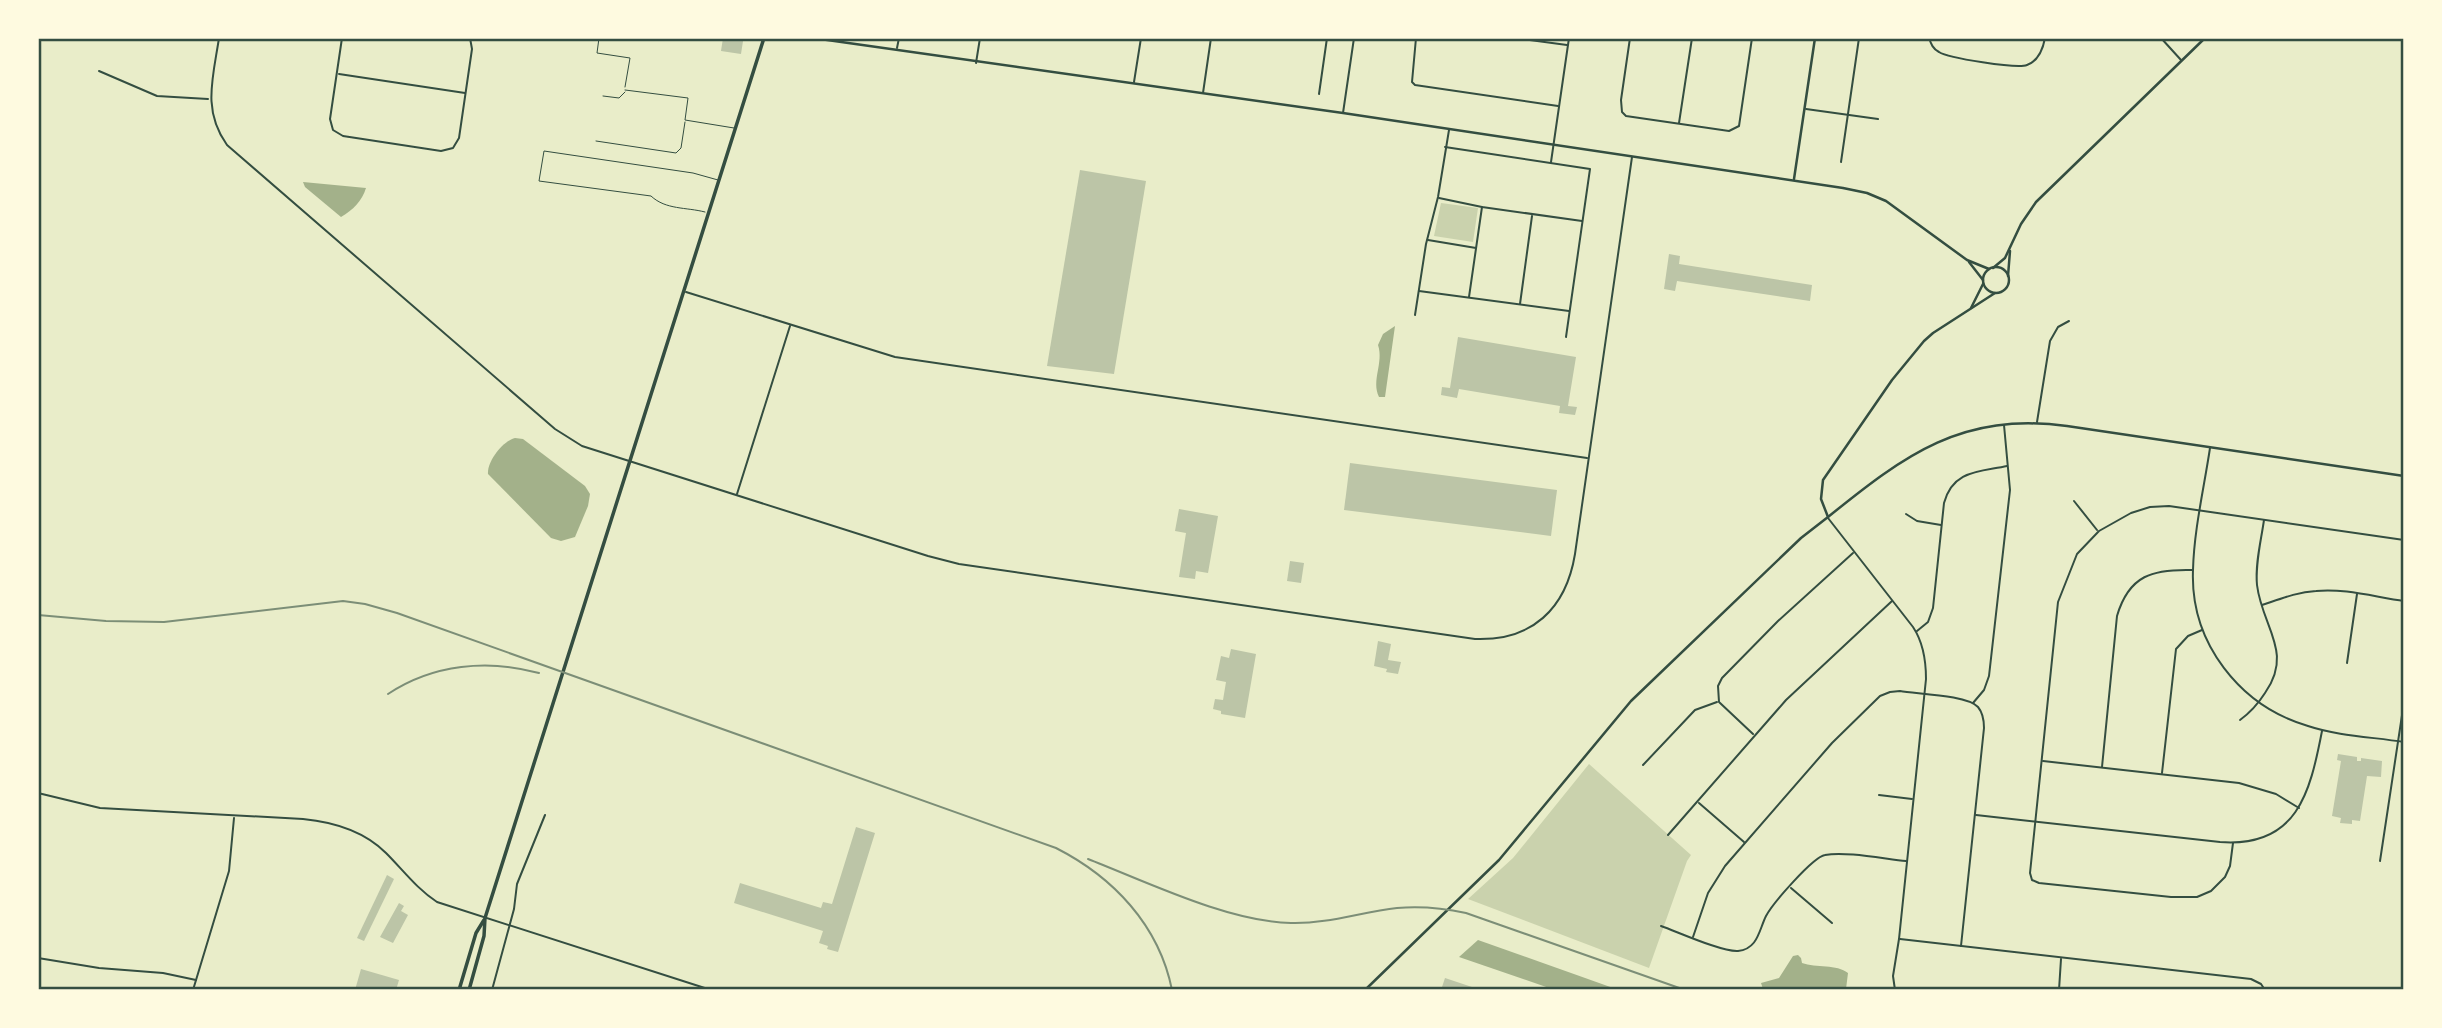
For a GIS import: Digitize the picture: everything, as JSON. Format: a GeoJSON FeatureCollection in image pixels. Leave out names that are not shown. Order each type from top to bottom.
{"type":"FeatureCollection","features":[{"type":"Feature","properties":{"kind":"main road"},"geometry":{"type":"LineString","coordinates":[[459,989],[477,933],[485,918],[764,38]]}},
{"type":"Feature","properties":{"kind":"main road"},"geometry":{"type":"LineString","coordinates":[[468,989],[484,936],[485,918]]}},
{"type":"Feature","properties":{"kind":"street"},"geometry":{"type":"LineString","coordinates":[[219,38],[210,99],[219,135],[234,153],[555,429],[582,446],[959,564],[1475,639],[1512,635],[1531,627],[1556,604],[1569,581],[1632,156]]}},
{"type":"Feature","properties":{"kind":"street"},"geometry":{"type":"LineString","coordinates":[[342,38],[330,118],[333,130],[343,136],[441,151],[453,148],[459,138],[472,49],[470,38]]}},
{"type":"Feature","properties":{"kind":"street"},"geometry":{"type":"LineString","coordinates":[[813,38],[1794,179],[1867,193],[1877,197],[1967,260],[2002,269],[2008,276]]}},
{"type":"Feature","properties":{"kind":"street"},"geometry":{"type":"LineString","coordinates":[[897,51],[899,38]]}},
{"type":"Feature","properties":{"kind":"street"},"geometry":{"type":"LineString","coordinates":[[976,63],[980,38]]}},
{"type":"Feature","properties":{"kind":"street"},"geometry":{"type":"LineString","coordinates":[[1134,85],[1141,38]]}},
{"type":"Feature","properties":{"kind":"street"},"geometry":{"type":"LineString","coordinates":[[1203,93],[1210,38]]}},
{"type":"Feature","properties":{"kind":"street"},"geometry":{"type":"LineString","coordinates":[[1319,94],[1327,38]]}},
{"type":"Feature","properties":{"kind":"street"},"geometry":{"type":"LineString","coordinates":[[1343,113],[1354,38]]}},
{"type":"Feature","properties":{"kind":"street"},"geometry":{"type":"LineString","coordinates":[[1416,38],[1411,73],[1412,82],[1420,87],[1558,106]]}},
{"type":"Feature","properties":{"kind":"street"},"geometry":{"type":"LineString","coordinates":[[1515,38],[1567,46]]}},
{"type":"Feature","properties":{"kind":"street"},"geometry":{"type":"LineString","coordinates":[[1551,162],[1569,38]]}},
{"type":"Feature","properties":{"kind":"street"},"geometry":{"type":"LineString","coordinates":[[1630,38],[1621,100],[1622,112],[1626,116],[1733,131],[1740,126],[1752,38]]}},
{"type":"Feature","properties":{"kind":"street"},"geometry":{"type":"LineString","coordinates":[[1679,123],[1692,38]]}},
{"type":"Feature","properties":{"kind":"street"},"geometry":{"type":"LineString","coordinates":[[1794,179],[1815,38]]}},
{"type":"Feature","properties":{"kind":"street"},"geometry":{"type":"LineString","coordinates":[[1841,162],[1859,38]]}},
{"type":"Feature","properties":{"kind":"street"},"geometry":{"type":"LineString","coordinates":[[1929,38],[1932,47],[1945,55],[2014,67],[2027,65],[2038,58],[2045,38]]}},
{"type":"Feature","properties":{"kind":"street"},"geometry":{"type":"LineString","coordinates":[[2161,38],[2181,61]]}},
{"type":"Feature","properties":{"kind":"street"},"geometry":{"type":"LineString","coordinates":[[1969,311],[1991,268],[2000,264],[2036,202],[2205,38]]}},
{"type":"Feature","properties":{"kind":"street"},"geometry":{"type":"LineString","coordinates":[[99,71],[157,96],[210,99]]}},
{"type":"Feature","properties":{"kind":"street"},"geometry":{"type":"LineString","coordinates":[[337,74],[466,93]]}},
{"type":"Feature","properties":{"kind":"street"},"geometry":{"type":"LineString","coordinates":[[1805,109],[1878,119]]}},
{"type":"Feature","properties":{"kind":"street"},"geometry":{"type":"LineString","coordinates":[[1415,315],[1448,130]]}},
{"type":"Feature","properties":{"kind":"street"},"geometry":{"type":"LineString","coordinates":[[1446,147],[1589,168],[1591,171],[1566,337]]}},
{"type":"Feature","properties":{"kind":"street"},"geometry":{"type":"LineString","coordinates":[[1438,197],[1583,221]]}},
{"type":"Feature","properties":{"kind":"street"},"geometry":{"type":"LineString","coordinates":[[1469,298],[1482,206]]}},
{"type":"Feature","properties":{"kind":"street"},"geometry":{"type":"LineString","coordinates":[[1520,305],[1532,214]]}},
{"type":"Feature","properties":{"kind":"street"},"geometry":{"type":"LineString","coordinates":[[1427,240],[1476,248]]}},
{"type":"Feature","properties":{"kind":"street"},"geometry":{"type":"LineString","coordinates":[[1895,989],[1893,976],[1899,939],[1926,660],[1916,632],[1822,508],[1821,487],[1834,461],[1924,341],[1933,332],[2006,288],[2010,248]]}},
{"type":"Feature","properties":{"kind":"street"},"geometry":{"type":"LineString","coordinates":[[1967,260],[1988,290],[1995,293]]}},
{"type":"Feature","properties":{"kind":"street"},"geometry":{"type":"LineString","coordinates":[[1419,290],[1570,312]]}},
{"type":"Feature","properties":{"kind":"street"},"geometry":{"type":"LineString","coordinates":[[685,291],[884,354],[905,358],[1588,458]]}},
{"type":"Feature","properties":{"kind":"street"},"geometry":{"type":"LineString","coordinates":[[2037,422],[2050,341],[2053,333],[2069,321]]}},
{"type":"Feature","properties":{"kind":"street"},"geometry":{"type":"LineString","coordinates":[[737,495],[791,325]]}},
{"type":"Feature","properties":{"kind":"street"},"geometry":{"type":"LineString","coordinates":[[1365,989],[1464,895],[1530,825],[1631,701],[1801,538],[1877,478],[1916,452],[1960,433],[2003,424],[2037,422],[2403,476]]}},
{"type":"Feature","properties":{"kind":"street"},"geometry":{"type":"LineString","coordinates":[[1973,703],[1984,690],[1989,676],[2010,489],[2003,424]]}},
{"type":"Feature","properties":{"kind":"street"},"geometry":{"type":"LineString","coordinates":[[2210,447],[2193,570],[2194,600],[2202,630],[2219,662],[2234,682],[2258,703],[2276,714],[2322,730],[2403,742]]}},
{"type":"Feature","properties":{"kind":"street"},"geometry":{"type":"LineString","coordinates":[[1916,632],[1928,622],[1933,608],[1946,495],[1950,487],[1966,475],[2008,465]]}},
{"type":"Feature","properties":{"kind":"street"},"geometry":{"type":"LineString","coordinates":[[2074,501],[2099,531]]}},
{"type":"Feature","properties":{"kind":"street"},"geometry":{"type":"LineString","coordinates":[[2233,843],[2230,866],[2225,877],[2211,891],[2197,897],[2125,893],[2032,880],[2030,873],[2058,602],[2077,554],[2099,531],[2114,521],[2150,507],[2169,506],[2403,540]]}},
{"type":"Feature","properties":{"kind":"street"},"geometry":{"type":"LineString","coordinates":[[1906,514],[1917,521],[1942,525]]}},
{"type":"Feature","properties":{"kind":"street"},"geometry":{"type":"LineString","coordinates":[[2240,720],[2251,712],[2276,674],[2279,656],[2261,605],[2256,572],[2264,519]]}},
{"type":"Feature","properties":{"kind":"street"},"geometry":{"type":"LineString","coordinates":[[1754,734],[1718,702],[1718,686],[1727,672],[1786,613],[1853,552]]}},
{"type":"Feature","properties":{"kind":"street"},"geometry":{"type":"LineString","coordinates":[[2102,768],[2117,615],[2121,601],[2130,587],[2146,575],[2165,570],[2193,570]]}},
{"type":"Feature","properties":{"kind":"street"},"geometry":{"type":"LineString","coordinates":[[2261,605],[2316,590],[2403,601]]}},
{"type":"Feature","properties":{"kind":"street"},"geometry":{"type":"LineString","coordinates":[[2347,663],[2357,594]]}},
{"type":"Feature","properties":{"kind":"street"},"geometry":{"type":"LineString","coordinates":[[1668,835],[1786,700],[1892,601]]}},
{"type":"Feature","properties":{"kind":"street"},"geometry":{"type":"LineString","coordinates":[[2162,774],[2176,649],[2183,639],[2202,630]]}},
{"type":"Feature","properties":{"kind":"street"},"geometry":{"type":"LineString","coordinates":[[1693,937],[1712,886],[1744,842],[1832,743],[1880,696],[1900,691],[1973,703],[1979,708],[1984,722],[1961,946]]}},
{"type":"Feature","properties":{"kind":"street"},"geometry":{"type":"LineString","coordinates":[[1643,765],[1695,710],[1718,702]]}},
{"type":"Feature","properties":{"kind":"street"},"geometry":{"type":"LineString","coordinates":[[2380,861],[2403,702]]}},
{"type":"Feature","properties":{"kind":"street"},"geometry":{"type":"LineString","coordinates":[[1975,815],[2233,843],[2255,841],[2273,833],[2299,808],[2314,774],[2322,730]]}},
{"type":"Feature","properties":{"kind":"street"},"geometry":{"type":"LineString","coordinates":[[2042,761],[2249,785],[2276,794],[2299,808]]}},
{"type":"Feature","properties":{"kind":"street"},"geometry":{"type":"LineString","coordinates":[[38,793],[100,808],[319,820],[354,831],[380,848],[425,895],[437,902],[711,989]]}},
{"type":"Feature","properties":{"kind":"street"},"geometry":{"type":"LineString","coordinates":[[1879,795],[1913,799]]}},
{"type":"Feature","properties":{"kind":"street"},"geometry":{"type":"LineString","coordinates":[[1698,803],[1744,842]]}},
{"type":"Feature","properties":{"kind":"street"},"geometry":{"type":"LineString","coordinates":[[492,989],[514,909],[517,884],[545,815]]}},
{"type":"Feature","properties":{"kind":"street"},"geometry":{"type":"LineString","coordinates":[[193,989],[229,871],[234,816]]}},
{"type":"Feature","properties":{"kind":"street"},"geometry":{"type":"LineString","coordinates":[[1661,926],[1731,951],[1744,949],[1751,946],[1759,936],[1766,915],[1812,861],[1824,855],[1837,854],[1906,862]]}},
{"type":"Feature","properties":{"kind":"street"},"geometry":{"type":"LineString","coordinates":[[1790,887],[1832,923]]}},
{"type":"Feature","properties":{"kind":"street"},"geometry":{"type":"LineString","coordinates":[[1899,939],[2251,979],[2265,989]]}},
{"type":"Feature","properties":{"kind":"street"},"geometry":{"type":"LineString","coordinates":[[38,958],[99,968],[163,973],[196,980]]}},
{"type":"Feature","properties":{"kind":"street"},"geometry":{"type":"LineString","coordinates":[[2059,989],[2061,958]]}},
{"type":"Feature","properties":{"kind":"lane"},"geometry":{"type":"LineString","coordinates":[[599,38],[597,53],[629,58],[624,95],[619,98],[603,96]]}},
{"type":"Feature","properties":{"kind":"lane"},"geometry":{"type":"LineString","coordinates":[[596,141],[676,153],[681,148],[688,98],[625,90]]}},
{"type":"Feature","properties":{"kind":"lane"},"geometry":{"type":"LineString","coordinates":[[685,120],[736,128]]}},
{"type":"Feature","properties":{"kind":"lane"},"geometry":{"type":"LineString","coordinates":[[709,213],[662,205],[651,196],[539,181],[544,151],[693,173],[720,180]]}},
{"type":"Feature","properties":{"kind":"shaded area"},"geometry":{"type":"Polygon","coordinates":[[[303,182],[366,188],[356,205],[341,217],[305,187],[303,182]]]}},
{"type":"Feature","properties":{"kind":"shaded area"},"geometry":{"type":"Polygon","coordinates":[[[1441,203],[1478,208],[1473,242],[1434,236],[1441,203]]]}},
{"type":"Feature","properties":{"kind":"shaded area"},"geometry":{"type":"Polygon","coordinates":[[[1395,326],[1385,397],[1379,397],[1376,384],[1380,358],[1378,345],[1383,334],[1395,326]]]}},
{"type":"Feature","properties":{"kind":"shaded area"},"geometry":{"type":"Polygon","coordinates":[[[515,438],[523,439],[585,486],[590,494],[575,537],[561,541],[551,538],[488,474],[490,463],[497,452],[515,438]]]}},
{"type":"Feature","properties":{"kind":"shaded area"},"geometry":{"type":"Polygon","coordinates":[[[1589,764],[1691,855],[1649,968],[1468,899],[1513,858],[1589,764]]]}},
{"type":"Feature","properties":{"kind":"shaded area"},"geometry":{"type":"Polygon","coordinates":[[[1478,940],[1616,989],[1552,989],[1459,957],[1478,940]]]}},
{"type":"Feature","properties":{"kind":"shaded area"},"geometry":{"type":"Polygon","coordinates":[[[1798,955],[1802,963],[1838,968],[1848,973],[1846,989],[1763,989],[1761,983],[1779,978],[1793,956],[1798,955]]]}},
{"type":"Feature","properties":{"kind":"building"},"geometry":{"type":"Polygon","coordinates":[[[723,38],[743,41],[741,54],[721,51],[723,38]]]}},
{"type":"Feature","properties":{"kind":"building"},"geometry":{"type":"Polygon","coordinates":[[[1080,170],[1146,181],[1114,374],[1047,366],[1080,170]]]}},
{"type":"Feature","properties":{"kind":"building"},"geometry":{"type":"Polygon","coordinates":[[[1669,254],[1680,256],[1679,264],[1812,285],[1810,301],[1677,281],[1675,291],[1664,289],[1669,254]]]}},
{"type":"Feature","properties":{"kind":"building"},"geometry":{"type":"Polygon","coordinates":[[[1458,337],[1576,357],[1568,406],[1577,407],[1575,415],[1559,413],[1560,406],[1459,389],[1457,398],[1441,395],[1442,387],[1450,388],[1458,337]]]}},
{"type":"Feature","properties":{"kind":"building"},"geometry":{"type":"Polygon","coordinates":[[[1350,463],[1557,490],[1551,536],[1344,510],[1350,463]]]}},
{"type":"Feature","properties":{"kind":"building"},"geometry":{"type":"Polygon","coordinates":[[[1179,509],[1218,516],[1208,573],[1196,571],[1195,579],[1179,577],[1186,533],[1175,531],[1179,509]]]}},
{"type":"Feature","properties":{"kind":"building"},"geometry":{"type":"Polygon","coordinates":[[[1290,561],[1304,563],[1301,583],[1287,581],[1290,561]]]}},
{"type":"Feature","properties":{"kind":"building"},"geometry":{"type":"Polygon","coordinates":[[[1378,641],[1391,644],[1388,660],[1401,662],[1398,674],[1374,666],[1378,641]]]}},
{"type":"Feature","properties":{"kind":"building"},"geometry":{"type":"Polygon","coordinates":[[[1231,649],[1256,654],[1245,718],[1221,714],[1221,711],[1213,709],[1215,699],[1223,700],[1226,682],[1216,680],[1221,656],[1229,658],[1231,649]]]}},
{"type":"Feature","properties":{"kind":"building"},"geometry":{"type":"Polygon","coordinates":[[[2338,754],[2357,757],[2357,761],[2361,761],[2361,758],[2382,761],[2381,777],[2367,776],[2360,821],[2352,820],[2352,824],[2340,823],[2341,818],[2332,816],[2341,761],[2337,760],[2338,754]]]}},
{"type":"Feature","properties":{"kind":"building"},"geometry":{"type":"Polygon","coordinates":[[[856,827],[875,833],[838,952],[819,943],[823,931],[734,903],[740,883],[821,908],[823,902],[832,904],[856,827]]]}},
{"type":"Feature","properties":{"kind":"building"},"geometry":{"type":"Polygon","coordinates":[[[387,875],[394,879],[364,941],[357,938],[387,875]]]}},
{"type":"Feature","properties":{"kind":"building"},"geometry":{"type":"Polygon","coordinates":[[[399,903],[404,906],[401,911],[408,915],[393,943],[380,937],[399,903]]]}},
{"type":"Feature","properties":{"kind":"building"},"geometry":{"type":"Polygon","coordinates":[[[361,969],[399,980],[396,990],[355,990],[361,969]]]}},
{"type":"Feature","properties":{"kind":"building"},"geometry":{"type":"Polygon","coordinates":[[[1445,978],[1478,989],[1478,990],[1441,990],[1445,978]]]}},
{"type":"Feature","properties":{"kind":"railway"},"geometry":{"type":"LineString","coordinates":[[38,615],[106,621],[164,622],[343,601],[397,613],[1056,848],[1096,873],[1145,924],[1166,966],[1172,990]]}},
{"type":"Feature","properties":{"kind":"railway"},"geometry":{"type":"LineString","coordinates":[[388,694],[423,676],[461,667],[500,666],[539,673]]}},
{"type":"Feature","properties":{"kind":"railway"},"geometry":{"type":"LineString","coordinates":[[1088,859],[1188,899],[1241,916],[1267,921],[1318,922],[1406,907],[1466,913],[1685,990]]}}]}
